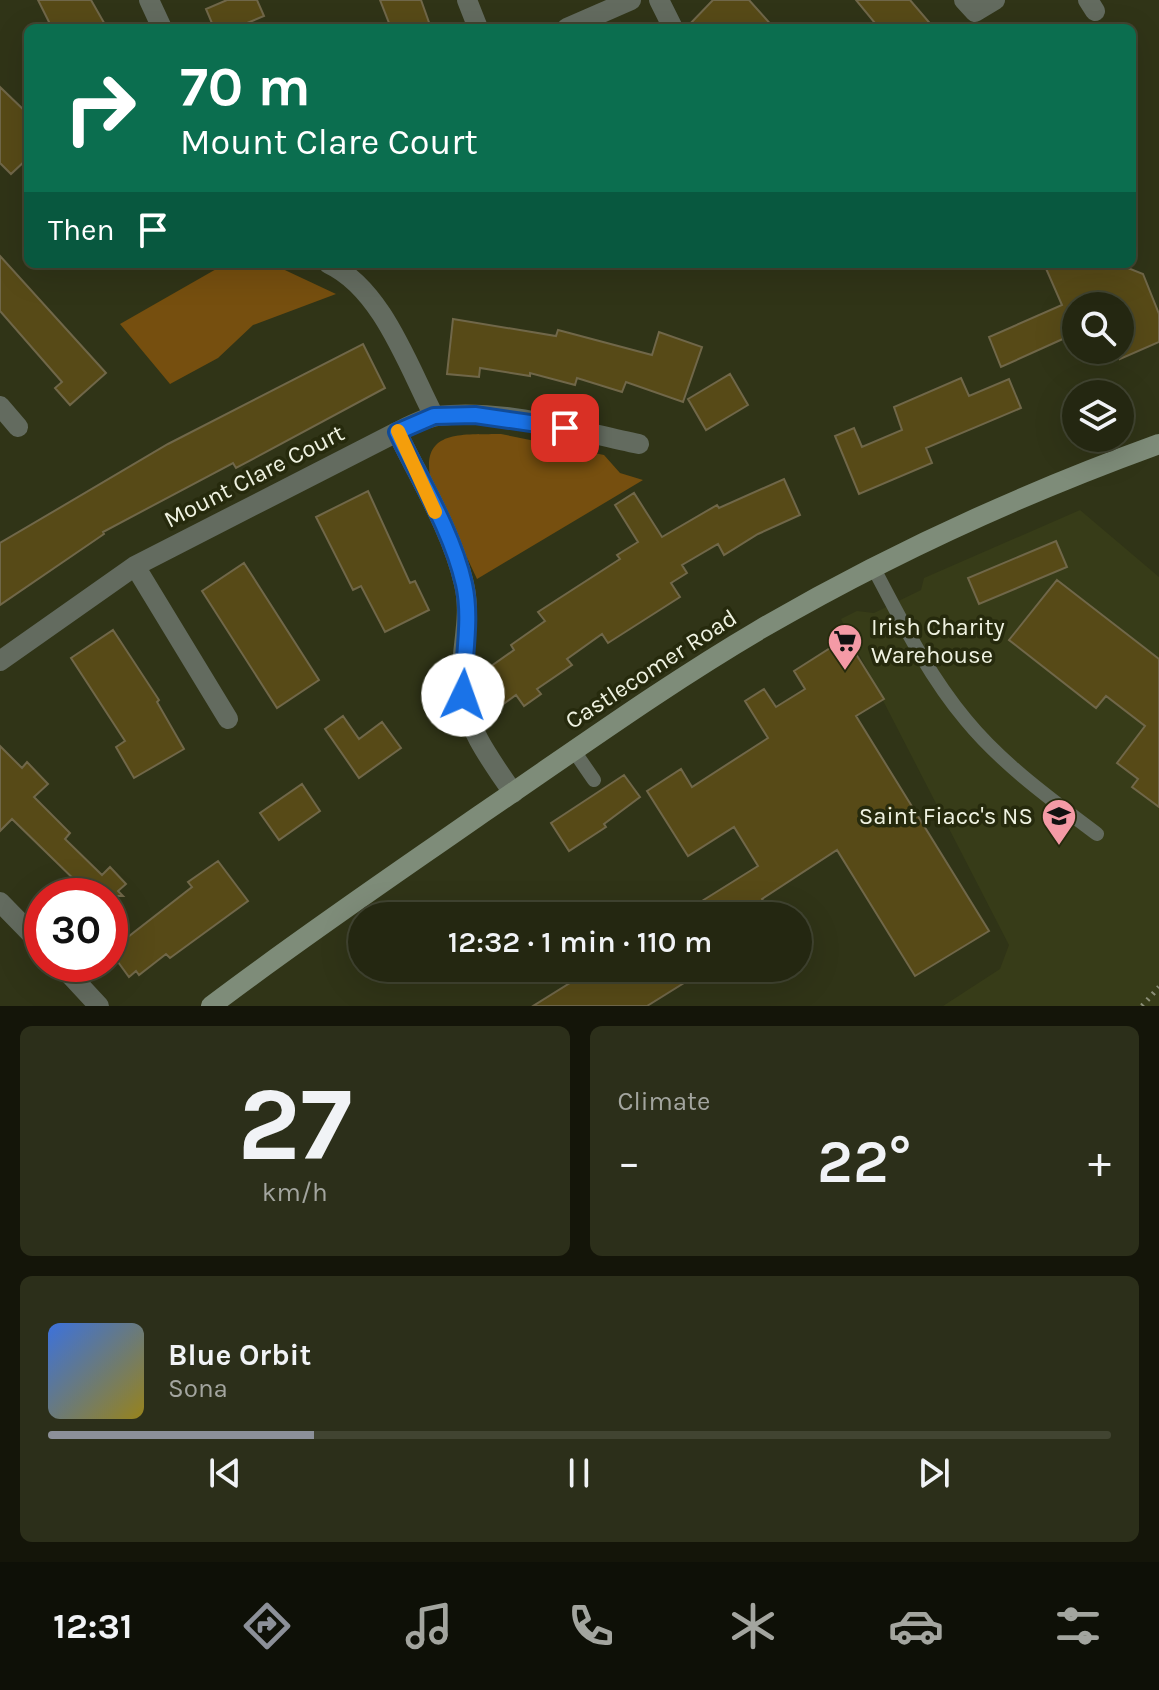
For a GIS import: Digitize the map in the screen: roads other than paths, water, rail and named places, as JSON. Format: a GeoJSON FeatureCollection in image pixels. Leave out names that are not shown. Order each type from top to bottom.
{"type":"FeatureCollection","features":[{"type":"Feature","properties":{"kind":"main road","name":"Castlecomer Road"},"geometry":{"type":"LineString","coordinates":[[211,1006],[285,950],[574,751],[758,631],[873,567],[996,511],[1159,444]]}},
{"type":"Feature","properties":{"kind":"street"},"geometry":{"type":"LineString","coordinates":[[149,0],[160,24]]}},
{"type":"Feature","properties":{"kind":"street"},"geometry":{"type":"LineString","coordinates":[[467,0],[476,24]]}},
{"type":"Feature","properties":{"kind":"street"},"geometry":{"type":"LineString","coordinates":[[576,24],[631,0]]}},
{"type":"Feature","properties":{"kind":"street"},"geometry":{"type":"LineString","coordinates":[[659,0],[671,24]]}},
{"type":"Feature","properties":{"kind":"street"},"geometry":{"type":"LineString","coordinates":[[964,0],[975,12],[995,0]]}},
{"type":"Feature","properties":{"kind":"street"},"geometry":{"type":"LineString","coordinates":[[337,268],[348,273],[372,297],[434,416]]}},
{"type":"Feature","properties":{"kind":"street"},"geometry":{"type":"LineString","coordinates":[[0,406],[18,427]]}},
{"type":"Feature","properties":{"kind":"street","name":"Mount Clare Court"},"geometry":{"type":"LineString","coordinates":[[0,661],[135,566],[434,416],[475,415],[540,423],[639,444]]}},
{"type":"Feature","properties":{"kind":"street"},"geometry":{"type":"LineString","coordinates":[[397,432],[452,549],[464,585],[468,628],[463,695],[473,730],[513,793]]}},
{"type":"Feature","properties":{"kind":"street"},"geometry":{"type":"LineString","coordinates":[[135,566],[228,719]]}},
{"type":"Feature","properties":{"kind":"street"},"geometry":{"type":"LineString","coordinates":[[0,902],[24,927]]}},
{"type":"Feature","properties":{"kind":"street"},"geometry":{"type":"LineString","coordinates":[[77,982],[99,1006]]}},
{"type":"Feature","properties":{"kind":"lane"},"geometry":{"type":"LineString","coordinates":[[873,567],[908,633],[966,721],[1041,791],[1097,834]]}},
{"type":"Feature","properties":{"kind":"lane"},"geometry":{"type":"LineString","coordinates":[[574,751],[594,780]]}},
{"type":"Feature","properties":{"kind":"place","name":"Irish Charity Warehouse"},"geometry":{"type":"Point","coordinates":[845,672]}},
{"type":"Feature","properties":{"kind":"place","name":"Saint Fiacc's NS"},"geometry":{"type":"Point","coordinates":[1059,847]}}]}
